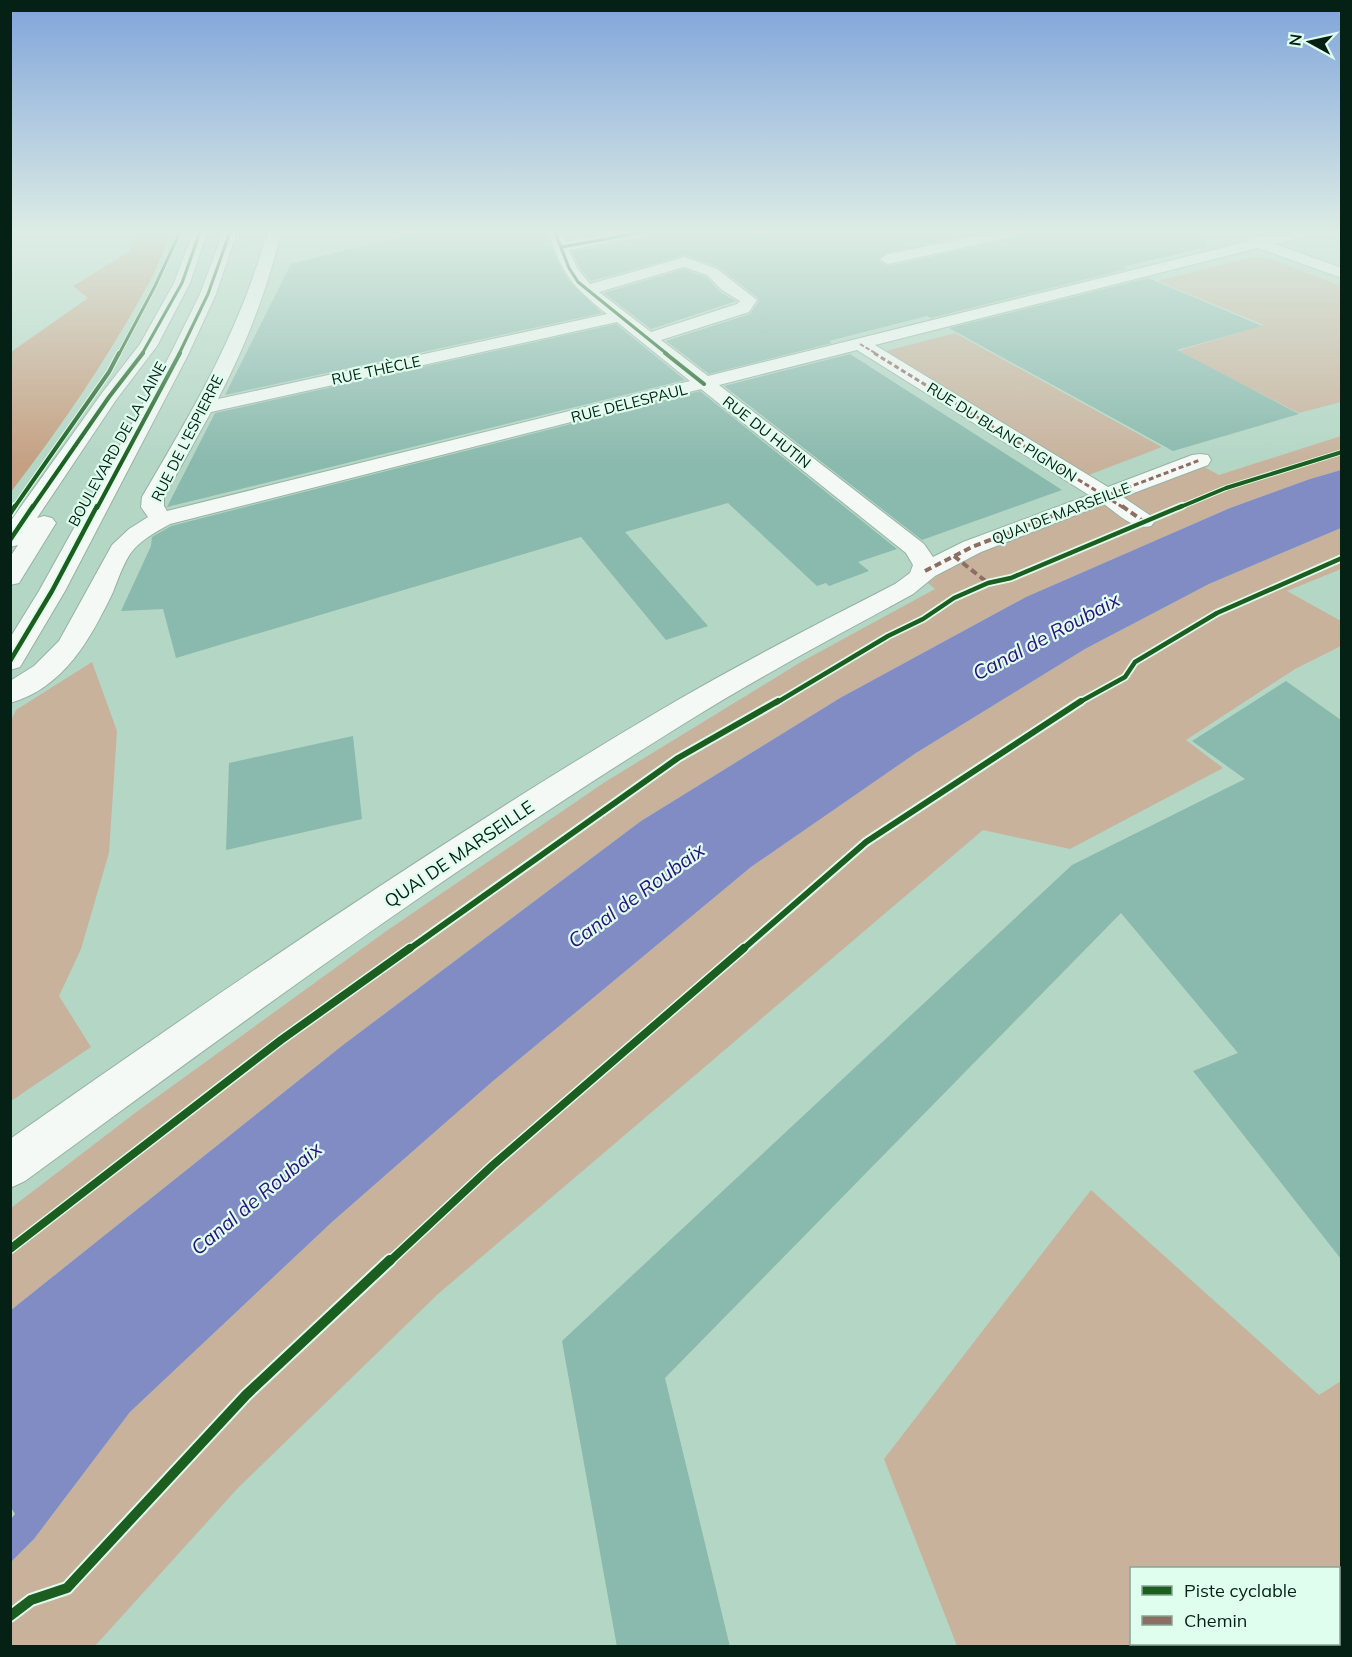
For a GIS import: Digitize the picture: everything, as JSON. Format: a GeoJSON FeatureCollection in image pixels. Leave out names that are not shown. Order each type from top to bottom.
{"type":"FeatureCollection","features":[{"type":"Feature","properties":{"kind":"street","name":"BOULEVARD DE LA LAINE"},"geometry":{"type":"LineString","coordinates":[[10,540],[109,397],[148,346],[168,309]]}},
{"type":"Feature","properties":{"kind":"street","name":"BOULEVARD DE LA LAINE"},"geometry":{"type":"LineString","coordinates":[[10,661],[52,591],[180,355],[201,309]]}},
{"type":"Feature","properties":{"kind":"street","name":"RUE DE L'ESPIERRE"},"geometry":{"type":"LineString","coordinates":[[10,693],[30,684],[63,656],[76,639],[121,550],[133,537],[162,519],[152,507],[153,497],[203,408],[250,309]]}},
{"type":"Feature","properties":{"kind":"street","name":"RUE DU HUTIN"},"geometry":{"type":"LineString","coordinates":[[612,309],[920,560]]}},
{"type":"Feature","properties":{"kind":"street"},"geometry":{"type":"LineString","coordinates":[[649,338],[739,309]]}},
{"type":"Feature","properties":{"kind":"street","name":"RUE DELESPAUL"},"geometry":{"type":"LineString","coordinates":[[162,519],[997,309]]}},
{"type":"Feature","properties":{"kind":"street","name":"RUE THÈCLE"},"geometry":{"type":"LineString","coordinates":[[203,408],[620,316]]}},
{"type":"Feature","properties":{"kind":"street","name":"RUE DU BLANC PIGNON"},"geometry":{"type":"LineString","coordinates":[[860,344],[1107,496],[1143,521]]}},
{"type":"Feature","properties":{"kind":"street"},"geometry":{"type":"LineString","coordinates":[[10,578],[130,383],[148,346]]}},
{"type":"Feature","properties":{"kind":"street"},"geometry":{"type":"LineString","coordinates":[[22,598],[150,394],[180,355]]}},
{"type":"Feature","properties":{"kind":"street","name":"QUAI DE MARSEILLE"},"geometry":{"type":"LineString","coordinates":[[10,1166],[341,932],[575,777],[770,660],[904,590],[916,582],[920,560],[972,547],[1200,460]]}},
{"type":"Feature","properties":{"kind":"shaded area"},"geometry":{"type":"Polygon","coordinates":[[[72,309],[134,309],[65,419],[11,492],[11,352],[72,309]]]}},
{"type":"Feature","properties":{"kind":"shaded area"},"geometry":{"type":"Polygon","coordinates":[[[1226,309],[1341,309],[1341,402],[1299,413],[1252,389],[1246,391],[1168,354],[1264,325],[1226,309]]]}},
{"type":"Feature","properties":{"kind":"shaded area"},"geometry":{"type":"Polygon","coordinates":[[[955,333],[1162,447],[1086,476],[886,351],[955,333]]]}},
{"type":"Feature","properties":{"kind":"shaded area"},"geometry":{"type":"Polygon","coordinates":[[[1341,436],[1341,470],[1230,508],[1026,597],[840,698],[641,821],[343,1045],[11,1310],[11,1208],[135,1113],[385,932],[605,782],[801,662],[935,589],[928,583],[943,567],[1199,464],[1219,475],[1341,436]]]}},
{"type":"Feature","properties":{"kind":"shaded area"},"geometry":{"type":"Polygon","coordinates":[[[1341,528],[1341,569],[1287,591],[1341,621],[1341,646],[1295,669],[1186,740],[1223,768],[1070,849],[983,830],[438,1294],[237,1489],[95,1646],[11,1646],[11,1562],[34,1539],[130,1412],[332,1222],[493,1081],[751,867],[916,753],[1085,649],[1209,584],[1341,528]]]}},
{"type":"Feature","properties":{"kind":"shaded area"},"geometry":{"type":"Polygon","coordinates":[[[92,662],[117,731],[109,853],[81,949],[59,996],[91,1047],[11,1101],[11,720],[16,710],[92,662]]]}},
{"type":"Feature","properties":{"kind":"shaded area"},"geometry":{"type":"Polygon","coordinates":[[[1091,1190],[1319,1395],[1341,1381],[1341,1646],[957,1646],[884,1459],[1091,1190]]]}},
{"type":"Feature","properties":{"kind":"water","name":"Canal de Roubaix"},"geometry":{"type":"Polygon","coordinates":[[[1341,470],[1341,528],[1209,584],[1085,649],[916,753],[751,867],[493,1081],[332,1222],[130,1412],[34,1539],[11,1562],[11,1519],[15,1514],[10,1506],[11,1310],[343,1045],[641,821],[840,698],[1026,597],[1230,508],[1341,470]]]}},
{"type":"Feature","properties":{"kind":"building"},"geometry":{"type":"Polygon","coordinates":[[[268,309],[598,309],[602,313],[225,395],[268,309]]]}},
{"type":"Feature","properties":{"kind":"building"},"geometry":{"type":"Polygon","coordinates":[[[625,309],[711,309],[651,329],[625,309]]]}},
{"type":"Feature","properties":{"kind":"building"},"geometry":{"type":"Polygon","coordinates":[[[753,309],[966,309],[931,318],[927,316],[709,374],[666,341],[750,314],[753,309]]]}},
{"type":"Feature","properties":{"kind":"building"},"geometry":{"type":"Polygon","coordinates":[[[1023,309],[1222,309],[1262,326],[1177,350],[1299,414],[1173,451],[949,328],[1023,309]]]}},
{"type":"Feature","properties":{"kind":"building"},"geometry":{"type":"Polygon","coordinates":[[[616,324],[685,380],[167,507],[215,413],[616,324]]]}},
{"type":"Feature","properties":{"kind":"building"},"geometry":{"type":"Polygon","coordinates":[[[850,354],[1062,490],[922,540],[724,386],[850,354]]]}},
{"type":"Feature","properties":{"kind":"building"},"geometry":{"type":"Polygon","coordinates":[[[700,391],[897,549],[858,562],[869,571],[829,586],[826,583],[817,586],[728,503],[625,532],[708,626],[666,640],[581,537],[176,658],[163,609],[121,611],[151,546],[152,537],[171,526],[700,391]]]}},
{"type":"Feature","properties":{"kind":"building"},"geometry":{"type":"Polygon","coordinates":[[[1286,681],[1341,720],[1341,1259],[1193,1071],[1238,1053],[1121,913],[665,1378],[730,1647],[617,1647],[562,1341],[1072,865],[1245,779],[1192,741],[1286,681]]]}},
{"type":"Feature","properties":{"kind":"building"},"geometry":{"type":"Polygon","coordinates":[[[353,736],[362,819],[226,850],[229,763],[353,736]]]}},
{"type":"Feature","properties":{"kind":"marked path"},"geometry":{"type":"LineString","coordinates":[[860,344],[1107,496],[1143,521]]}},
{"type":"Feature","properties":{"kind":"marked path"},"geometry":{"type":"LineString","coordinates":[[925,571],[972,547],[1200,460]]}},
{"type":"Feature","properties":{"kind":"marked path"},"geometry":{"type":"LineString","coordinates":[[954,556],[988,583]]}},
{"type":"Feature","properties":{"kind":"cycle path"},"geometry":{"type":"LineString","coordinates":[[10,514],[109,372],[143,309]]}},
{"type":"Feature","properties":{"kind":"cycle path"},"geometry":{"type":"LineString","coordinates":[[10,540],[109,397],[148,346],[168,309]]}},
{"type":"Feature","properties":{"kind":"cycle path"},"geometry":{"type":"LineString","coordinates":[[10,661],[52,591],[179,355],[201,309]]}},
{"type":"Feature","properties":{"kind":"cycle path"},"geometry":{"type":"LineString","coordinates":[[612,309],[704,384]]}},
{"type":"Feature","properties":{"kind":"cycle path"},"geometry":{"type":"LineString","coordinates":[[10,1249],[281,1040],[678,758],[818,679],[888,636],[923,619],[954,598],[988,583],[1011,578],[1226,488],[1342,452]]}},
{"type":"Feature","properties":{"kind":"cycle path"},"geometry":{"type":"LineString","coordinates":[[10,1616],[31,1600],[67,1588],[246,1395],[493,1165],[866,842],[1067,709],[1125,677],[1135,662],[1217,613],[1342,558]]}}]}
